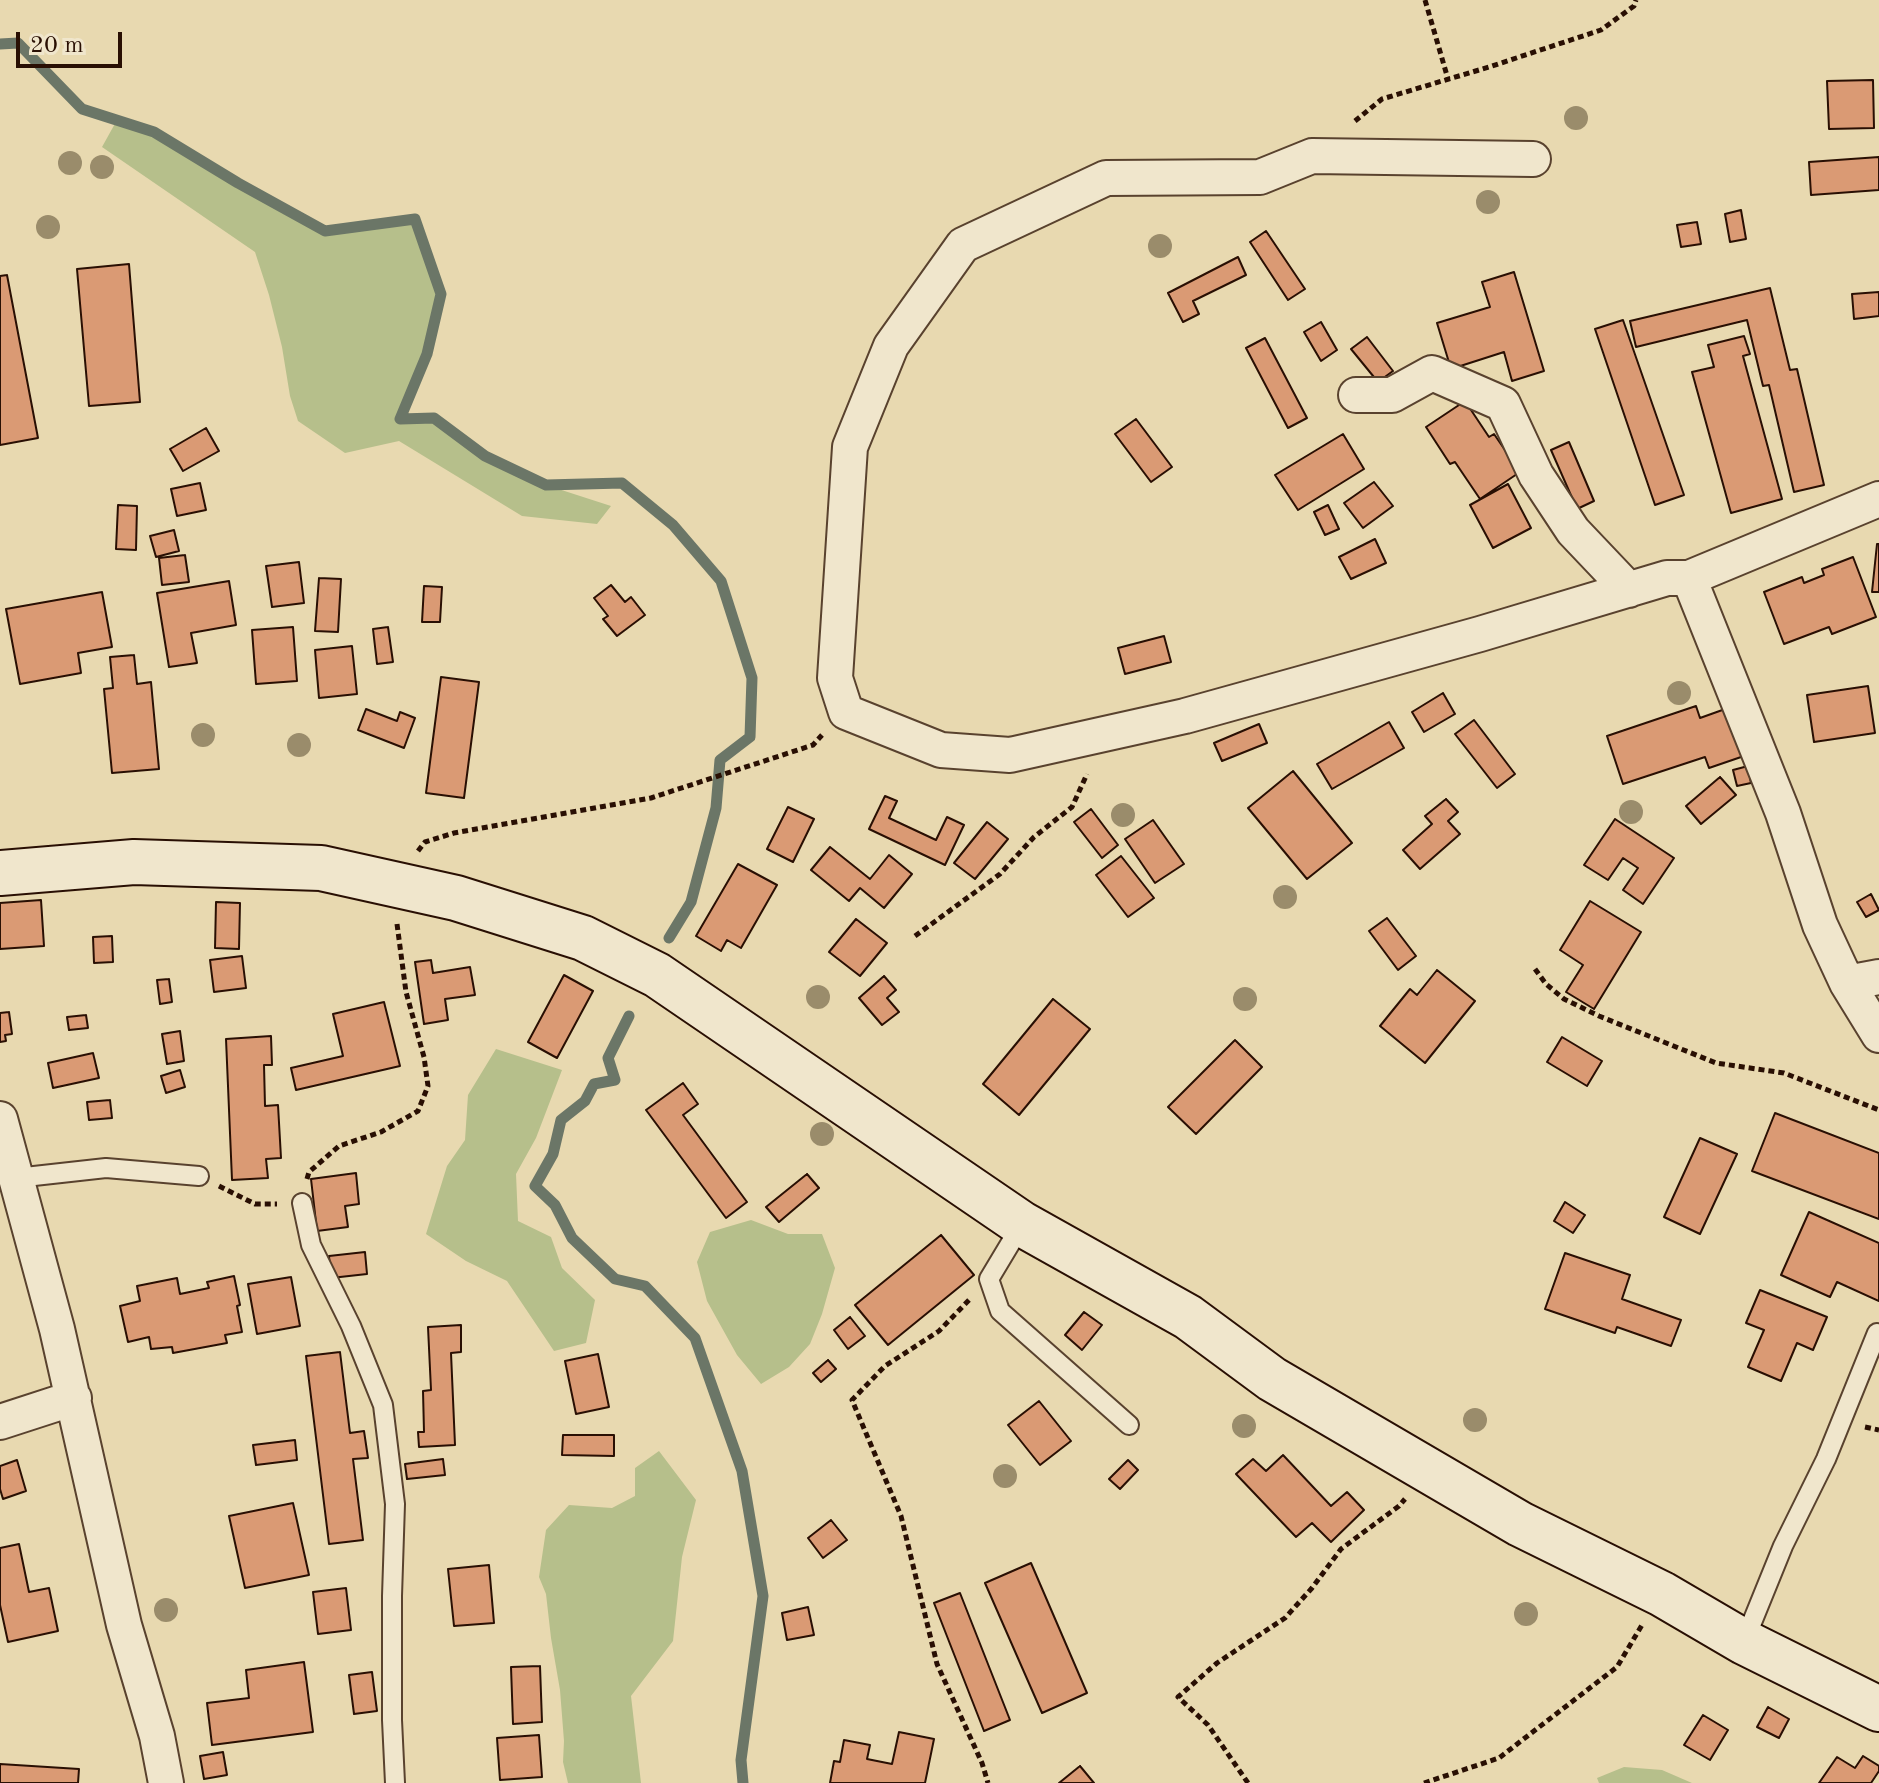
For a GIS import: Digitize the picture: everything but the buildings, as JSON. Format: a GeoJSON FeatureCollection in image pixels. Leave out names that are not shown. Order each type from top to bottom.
{"type":"FeatureCollection","features":[{"type":"Feature","properties":{"kind":"main road"},"geometry":{"type":"LineString","coordinates":[[0,873],[134,862],[321,868],[456,898],[583,938],[657,975],[1022,1224],[1188,1317],[1272,1379],[1520,1524],[1662,1594],[1744,1642],[1879,1709]]}},
{"type":"Feature","properties":{"kind":"street"},"geometry":{"type":"LineString","coordinates":[[1533,159],[1312,156],[1260,177],[1106,178],[963,245],[891,346],[850,447],[835,678],[846,712],[941,750],[1010,755],[1185,716],[1667,578],[1689,578],[1879,499]]}},
{"type":"Feature","properties":{"kind":"street"},"geometry":{"type":"LineString","coordinates":[[1356,395],[1392,395],[1432,373],[1503,404],[1536,475],[1573,531],[1629,590]]}},
{"type":"Feature","properties":{"kind":"street"},"geometry":{"type":"LineString","coordinates":[[1689,578],[1783,813],[1820,925],[1863,980],[1879,1035]]}},
{"type":"Feature","properties":{"kind":"street"},"geometry":{"type":"LineString","coordinates":[[0,1119],[53,1314],[124,1625],[157,1736],[166,1783]]}},
{"type":"Feature","properties":{"kind":"street"},"geometry":{"type":"LineString","coordinates":[[0,1422],[74,1398]]}},
{"type":"Feature","properties":{"kind":"lane"},"geometry":{"type":"LineString","coordinates":[[16,1178],[106,1168],[199,1176]]}},
{"type":"Feature","properties":{"kind":"lane"},"geometry":{"type":"LineString","coordinates":[[302,1203],[311,1245],[351,1326],[383,1405],[395,1504],[392,1642],[395,1783]]}},
{"type":"Feature","properties":{"kind":"lane"},"geometry":{"type":"LineString","coordinates":[[1022,1224],[989,1279],[1000,1311],[1129,1425]]}},
{"type":"Feature","properties":{"kind":"lane"},"geometry":{"type":"LineString","coordinates":[[1744,1642],[1783,1546],[1826,1459],[1877,1333]]}},
{"type":"Feature","properties":{"kind":"path"},"geometry":{"type":"LineString","coordinates":[[1425,0],[1448,79]]}},
{"type":"Feature","properties":{"kind":"path"},"geometry":{"type":"LineString","coordinates":[[1312,156],[1382,99],[1601,30],[1634,6],[1636,0]]}},
{"type":"Feature","properties":{"kind":"path"},"geometry":{"type":"LineString","coordinates":[[199,1176],[255,1204],[302,1203],[309,1172],[339,1146],[381,1132],[418,1111],[428,1086],[424,1057],[406,992],[392,884],[425,842],[454,833],[651,798],[813,745],[846,712]]}},
{"type":"Feature","properties":{"kind":"path"},"geometry":{"type":"LineString","coordinates":[[915,936],[1000,874],[1034,837],[1072,807],[1107,733]]}},
{"type":"Feature","properties":{"kind":"path"},"geometry":{"type":"LineString","coordinates":[[1535,969],[1546,984],[1564,999],[1599,1016],[1716,1063],[1784,1073],[1879,1110]]}},
{"type":"Feature","properties":{"kind":"path"},"geometry":{"type":"LineString","coordinates":[[988,1783],[937,1664],[901,1516],[852,1400],[885,1366],[939,1331],[989,1279]]}},
{"type":"Feature","properties":{"kind":"path"},"geometry":{"type":"LineString","coordinates":[[1248,1783],[1208,1725],[1178,1697],[1217,1663],[1285,1618],[1341,1549],[1399,1506],[1429,1471]]}},
{"type":"Feature","properties":{"kind":"path"},"geometry":{"type":"LineString","coordinates":[[1424,1783],[1499,1758],[1617,1667],[1662,1594]]}},
{"type":"Feature","properties":{"kind":"green space"},"geometry":{"type":"Polygon","coordinates":[[[117,120],[154,132],[325,231],[415,219],[441,294],[427,354],[400,418],[434,418],[485,456],[546,485],[611,506],[597,524],[522,516],[399,441],[345,453],[298,421],[269,295],[255,252],[102,147],[117,120]]]}},
{"type":"Feature","properties":{"kind":"green space"},"geometry":{"type":"Polygon","coordinates":[[[496,1049],[562,1070],[536,1138],[516,1174],[518,1221],[551,1237],[562,1268],[595,1300],[586,1343],[554,1351],[507,1281],[466,1261],[426,1234],[447,1166],[465,1140],[468,1095],[496,1049]]]}},
{"type":"Feature","properties":{"kind":"green space"},"geometry":{"type":"Polygon","coordinates":[[[751,1220],[788,1234],[822,1234],[835,1268],[810,1344],[789,1367],[761,1384],[737,1355],[707,1301],[697,1262],[710,1232],[751,1220]]]}},
{"type":"Feature","properties":{"kind":"green space"},"geometry":{"type":"Polygon","coordinates":[[[659,1451],[696,1500],[682,1557],[673,1641],[631,1696],[641,1783],[568,1783],[563,1762],[560,1690],[546,1594],[539,1577],[546,1530],[569,1505],[612,1508],[635,1496],[635,1468],[659,1451]]]}},
{"type":"Feature","properties":{"kind":"green space"},"geometry":{"type":"Polygon","coordinates":[[[1624,1767],[1662,1770],[1692,1783],[1599,1783],[1597,1778],[1624,1767]]]}},
{"type":"Feature","properties":{"kind":"waterway"},"geometry":{"type":"LineString","coordinates":[[0,44],[18,43],[82,109],[154,132],[325,231],[415,219],[441,294],[427,354],[400,419],[434,418],[485,456],[546,485],[622,483],[673,525],[721,581],[752,678],[750,737],[720,760],[716,808],[691,902],[669,938]]}},
{"type":"Feature","properties":{"kind":"waterway"},"geometry":{"type":"LineString","coordinates":[[629,1016],[608,1058],[615,1080],[594,1084],[585,1101],[561,1120],[553,1154],[535,1186],[555,1205],[572,1238],[615,1279],[645,1286],[695,1338],[742,1471],[763,1596],[741,1760],[743,1783]]}}]}
